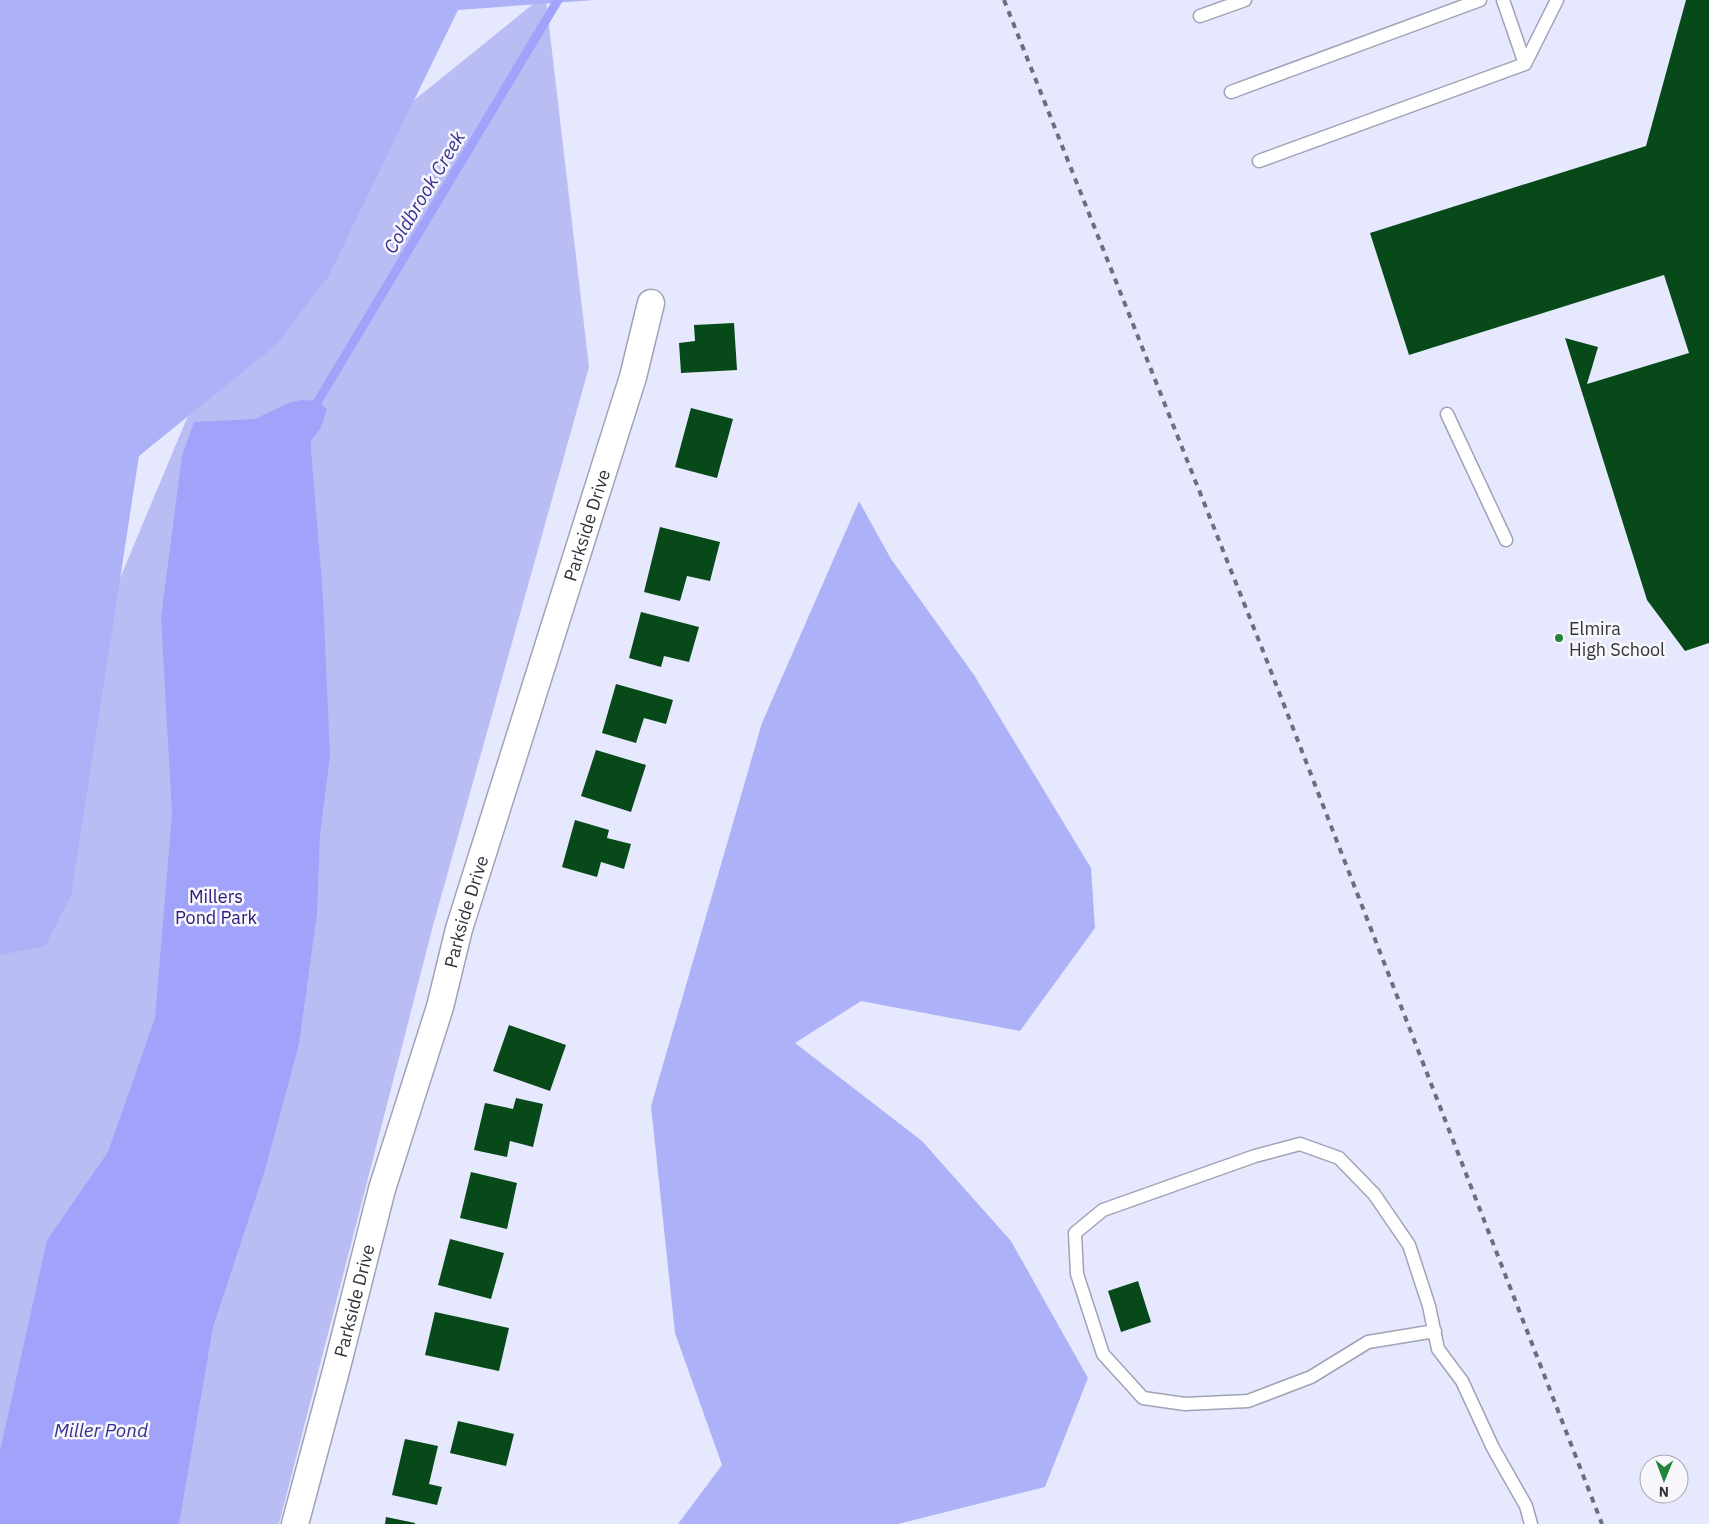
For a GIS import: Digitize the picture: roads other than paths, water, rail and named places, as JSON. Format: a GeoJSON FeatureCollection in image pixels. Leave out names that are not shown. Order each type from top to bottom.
{"type":"FeatureCollection","features":[{"type":"Feature","properties":{"kind":"street","name":"Parkside Drive"},"geometry":{"type":"LineString","coordinates":[[295,1524],[382,1189],[440,1006],[459,930],[633,377],[652,303]]}},
{"type":"Feature","properties":{"kind":"lane"},"geometry":{"type":"LineString","coordinates":[[1200,16],[1245,0]]}},
{"type":"Feature","properties":{"kind":"lane"},"geometry":{"type":"LineString","coordinates":[[1231,92],[1480,0]]}},
{"type":"Feature","properties":{"kind":"lane"},"geometry":{"type":"LineString","coordinates":[[1503,0],[1525,64]]}},
{"type":"Feature","properties":{"kind":"lane"},"geometry":{"type":"LineString","coordinates":[[1259,161],[1525,64],[1556,0]]}},
{"type":"Feature","properties":{"kind":"lane"},"geometry":{"type":"LineString","coordinates":[[1447,414],[1506,540]]}},
{"type":"Feature","properties":{"kind":"lane"},"geometry":{"type":"LineString","coordinates":[[1435,1331],[1368,1342],[1311,1377],[1248,1401],[1185,1404],[1143,1398],[1103,1354],[1078,1274],[1075,1232],[1103,1210],[1255,1156],[1300,1144],[1339,1158],[1374,1194],[1409,1245],[1429,1306],[1435,1331],[1438,1349],[1462,1381],[1493,1448],[1526,1506],[1531,1524]]}},
{"type":"Feature","properties":{"kind":"water","name":"Miller Pond"},"geometry":{"type":"Polygon","coordinates":[[[302,400],[318,401],[327,409],[321,427],[311,441],[323,596],[330,756],[320,835],[317,914],[299,1044],[265,1170],[213,1327],[179,1524],[0,1524],[0,1451],[47,1240],[108,1152],[155,1018],[172,814],[161,617],[182,456],[194,422],[255,419],[288,403],[302,400]]]}},
{"type":"Feature","properties":{"kind":"waterway","name":"Coldbrook Creek"},"geometry":{"type":"LineString","coordinates":[[318,401],[558,0]]}},
{"type":"Feature","properties":{"kind":"railway"},"geometry":{"type":"LineString","coordinates":[[1004,0],[1265,656],[1602,1524]]}},
{"type":"Feature","properties":{"kind":"place","name":"Elmira High School"},"geometry":{"type":"Point","coordinates":[1559,638]}},
{"type":"Feature","properties":{"kind":"park label","name":"Millers Pond Park"},"geometry":{"type":"Point","coordinates":[216,906]}}]}
